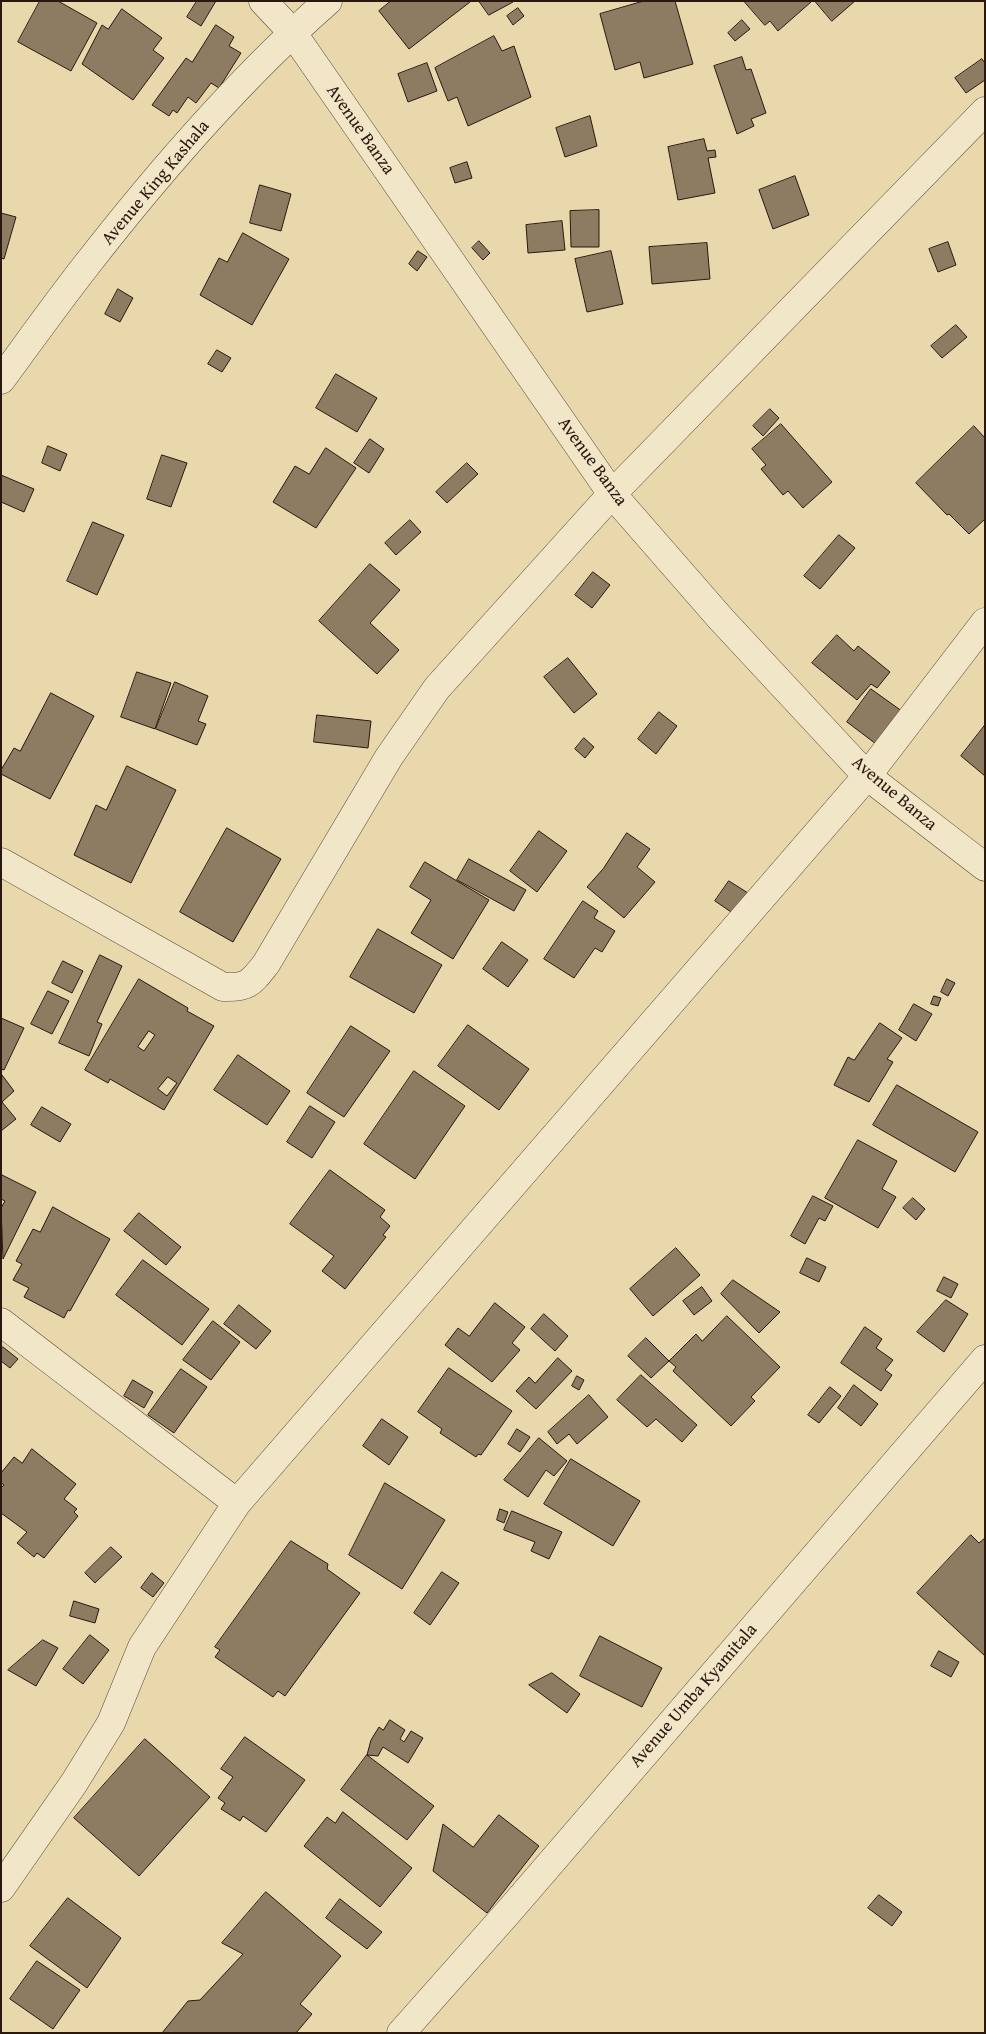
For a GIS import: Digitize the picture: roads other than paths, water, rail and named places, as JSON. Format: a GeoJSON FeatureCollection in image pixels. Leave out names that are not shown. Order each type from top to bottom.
{"type":"FeatureCollection","features":[{"type":"Feature","properties":{"kind":"street","name":"Avenue Banza"},"geometry":{"type":"LineString","coordinates":[[263,1],[292,32],[612,494],[721,619],[867,776],[985,867]]}},
{"type":"Feature","properties":{"kind":"street","name":"Avenue King Kashala"},"geometry":{"type":"LineString","coordinates":[[1,380],[84,267],[198,132],[292,32],[328,1]]}},
{"type":"Feature","properties":{"kind":"street"},"geometry":{"type":"LineString","coordinates":[[1,862],[223,987],[240,988],[254,980],[266,964],[389,757],[437,688],[612,494],[985,111]]}},
{"type":"Feature","properties":{"kind":"street"},"geometry":{"type":"LineString","coordinates":[[1,1888],[74,1783],[111,1723],[142,1647],[238,1503],[867,776],[985,622]]}},
{"type":"Feature","properties":{"kind":"street"},"geometry":{"type":"LineString","coordinates":[[1,1322],[238,1503]]}},
{"type":"Feature","properties":{"kind":"street","name":"Avenue Umba Kyamitala"},"geometry":{"type":"LineString","coordinates":[[400,2033],[524,1894],[985,1358]]}}]}
